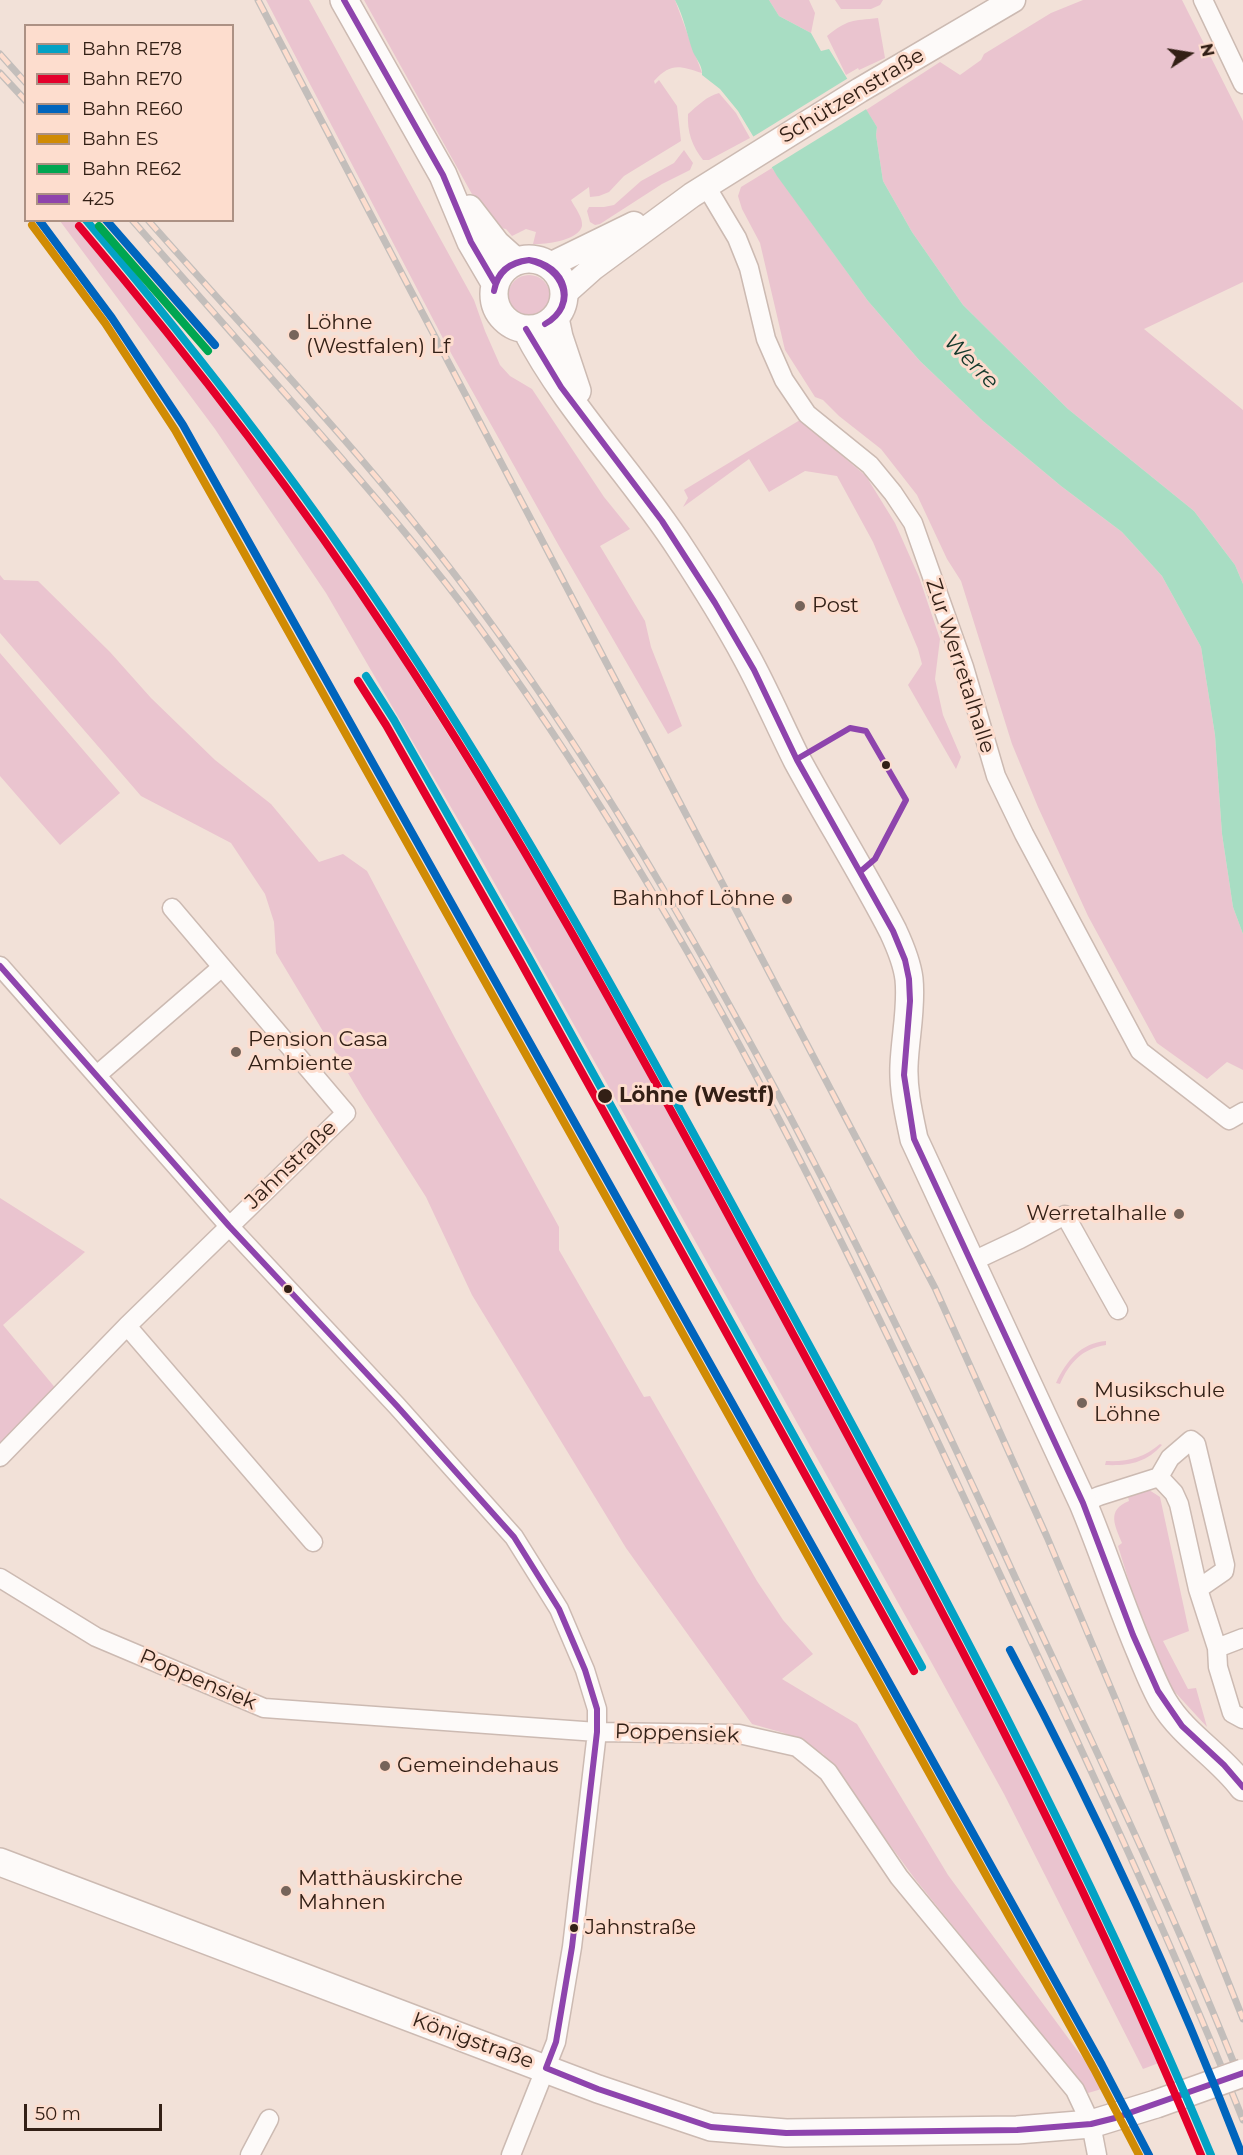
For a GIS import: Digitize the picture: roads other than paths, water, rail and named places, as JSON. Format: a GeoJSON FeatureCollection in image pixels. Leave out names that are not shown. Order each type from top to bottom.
{"type":"FeatureCollection","features":[{"type":"Feature","properties":{"kind":"main road"},"geometry":{"type":"LineString","coordinates":[[344,0],[443,175],[471,242],[495,283]]}},
{"type":"Feature","properties":{"kind":"main road"},"geometry":{"type":"LineString","coordinates":[[443,175],[496,244],[515,261]]}},
{"type":"Feature","properties":{"kind":"main road"},"geometry":{"type":"LineString","coordinates":[[533,259],[550,265],[560,277],[565,293],[562,306],[555,318],[547,325],[537,329],[514,326],[503,319],[496,308],[494,295],[495,283],[503,270],[515,261],[533,259]]}},
{"type":"Feature","properties":{"kind":"main road"},"geometry":{"type":"LineString","coordinates":[[555,318],[559,337],[588,423]]}},
{"type":"Feature","properties":{"kind":"main road"},"geometry":{"type":"LineString","coordinates":[[526,329],[588,423],[680,547],[745,655],[797,759],[893,930],[905,958],[909,978],[904,1067],[908,1112],[914,1139],[1083,1503],[1128,1622],[1165,1704],[1175,1718],[1227,1767],[1243,1787]]}},
{"type":"Feature","properties":{"kind":"main road","name":"Königstraße"},"geometry":{"type":"LineString","coordinates":[[0,1862],[296,1973],[364,2001],[546,2067],[598,2089],[711,2127],[786,2133],[1017,2130],[1103,2121],[1243,2073]]}},
{"type":"Feature","properties":{"kind":"street","name":"Schützenstraße"},"geometry":{"type":"LineString","coordinates":[[565,293],[593,268],[699,190],[860,90],[1013,0]]}},
{"type":"Feature","properties":{"kind":"street"},"geometry":{"type":"LineString","coordinates":[[1203,0],[1243,84]]}},
{"type":"Feature","properties":{"kind":"street","name":"Schützenstraße"},"geometry":{"type":"LineString","coordinates":[[550,265],[699,190]]}},
{"type":"Feature","properties":{"kind":"street","name":"Zur Werretalhalle"},"geometry":{"type":"LineString","coordinates":[[699,190],[737,238],[749,268],[766,339],[784,380],[807,414],[870,465],[893,493],[913,523],[964,668],[996,776],[1023,834],[1140,1051],[1229,1120],[1243,1112]]}},
{"type":"Feature","properties":{"kind":"street","name":"Jahnstraße"},"geometry":{"type":"LineString","coordinates":[[172,909],[346,1113],[229,1226]]}},
{"type":"Feature","properties":{"kind":"street","name":"Jahnstraße"},"geometry":{"type":"LineString","coordinates":[[0,966],[229,1226],[397,1406],[514,1538],[564,1619],[585,1670],[597,1709],[597,1732],[572,1947],[556,2042],[511,2155]]}},
{"type":"Feature","properties":{"kind":"street"},"geometry":{"type":"LineString","coordinates":[[97,1076],[222,967]]}},
{"type":"Feature","properties":{"kind":"street"},"geometry":{"type":"LineString","coordinates":[[971,1262],[1065,1215],[1118,1310]]}},
{"type":"Feature","properties":{"kind":"street"},"geometry":{"type":"LineString","coordinates":[[0,1457],[127,1326],[229,1226]]}},
{"type":"Feature","properties":{"kind":"street"},"geometry":{"type":"LineString","coordinates":[[127,1326],[312,1542]]}},
{"type":"Feature","properties":{"kind":"street"},"geometry":{"type":"LineString","coordinates":[[1083,1503],[1159,1477],[1170,1458],[1191,1440],[1196,1444],[1225,1564],[1224,1571],[1198,1589]]}},
{"type":"Feature","properties":{"kind":"street"},"geometry":{"type":"LineString","coordinates":[[1159,1477],[1174,1493],[1179,1504],[1198,1589],[1217,1648],[1218,1667],[1238,1716]]}},
{"type":"Feature","properties":{"kind":"street","name":"Poppensiek"},"geometry":{"type":"LineString","coordinates":[[0,1578],[96,1637],[264,1708],[597,1732],[739,1734],[797,1747],[828,1772],[899,1876],[1103,2121],[1097,2155]]}},
{"type":"Feature","properties":{"kind":"street"},"geometry":{"type":"LineString","coordinates":[[1217,1648],[1243,1638]]}},
{"type":"Feature","properties":{"kind":"street"},"geometry":{"type":"LineString","coordinates":[[250,2155],[269,2120]]}},
{"type":"Feature","properties":{"kind":"water","name":"Werre"},"geometry":{"type":"Polygon","coordinates":[[[675,0],[769,0],[779,16],[811,33],[821,51],[829,49],[877,127],[876,135],[883,181],[912,232],[963,305],[1068,409],[1194,511],[1235,565],[1243,584],[1243,934],[1233,907],[1222,834],[1215,735],[1201,647],[1162,576],[1122,532],[1061,486],[983,421],[920,361],[868,301],[777,176],[738,111],[720,89],[702,75],[701,66],[693,52],[675,0]]]}},
{"type":"Feature","properties":{"kind":"railway"},"geometry":{"type":"LineString","coordinates":[[258,0],[935,1288],[1047,1537],[1118,1705],[1243,2019]]}},
{"type":"Feature","properties":{"kind":"railway"},"geometry":{"type":"LineString","coordinates":[[0,54],[24,81]]}},
{"type":"Feature","properties":{"kind":"railway"},"geometry":{"type":"LineString","coordinates":[[0,73],[24,99]]}},
{"type":"Feature","properties":{"kind":"railway"},"geometry":{"type":"LineString","coordinates":[[134,222],[369,490],[462,604],[554,735],[625,846],[692,960],[756,1076],[876,1312],[1120,1834],[1214,2048],[1243,2120]]}},
{"type":"Feature","properties":{"kind":"railway"},"geometry":{"type":"LineString","coordinates":[[150,222],[362,460],[444,560],[518,661],[586,763],[651,868],[779,1095],[917,1369],[1133,1830],[1190,1957],[1243,2086]]}},
{"type":"Feature","properties":{"kind":"rail line","name":"RE60"},"geometry":{"type":"LineString","coordinates":[[40,222],[112,318],[183,425],[882,1670],[1102,2065],[1149,2155]]}},
{"type":"Feature","properties":{"kind":"rail line","name":"RE78"},"geometry":{"type":"LineString","coordinates":[[88,222],[249,422],[326,527],[450,713],[548,875],[687,1122],[836,1395],[1006,1716],[1112,1933],[1211,2155]]}},
{"type":"Feature","properties":{"kind":"rail line","name":"RE60"},"geometry":{"type":"LineString","coordinates":[[108,222],[215,345]]}},
{"type":"Feature","properties":{"kind":"rail line","name":"ES"},"geometry":{"type":"LineString","coordinates":[[32,225],[105,323],[175,430],[874,1674],[1094,2069],[1139,2155]]}},
{"type":"Feature","properties":{"kind":"rail line","name":"RE70"},"geometry":{"type":"LineString","coordinates":[[79,226],[202,376],[318,531],[442,717],[540,878],[679,1125],[941,1609],[1103,1934],[1201,2155]]}},
{"type":"Feature","properties":{"kind":"rail line","name":"RE62"},"geometry":{"type":"LineString","coordinates":[[99,226],[208,351]]}},
{"type":"Feature","properties":{"kind":"rail line","name":"RE78"},"geometry":{"type":"LineString","coordinates":[[366,676],[394,720],[528,956],[922,1667]]}},
{"type":"Feature","properties":{"kind":"rail line","name":"RE70"},"geometry":{"type":"LineString","coordinates":[[358,681],[386,725],[520,961],[914,1671]]}},
{"type":"Feature","properties":{"kind":"rail line","name":"RE60"},"geometry":{"type":"LineString","coordinates":[[1010,1650],[1074,1774],[1134,1899],[1190,2026],[1242,2155]]}},
{"type":"Feature","properties":{"kind":"place","name":"Löhne (Westfalen) Lf"},"geometry":{"type":"Point","coordinates":[294,335]}},
{"type":"Feature","properties":{"kind":"place","name":"Post"},"geometry":{"type":"Point","coordinates":[800,606]}},
{"type":"Feature","properties":{"kind":"place","name":"Bahnhof Löhne"},"geometry":{"type":"Point","coordinates":[787,899]}},
{"type":"Feature","properties":{"kind":"place","name":"Pension Casa Ambiente"},"geometry":{"type":"Point","coordinates":[236,1052]}},
{"type":"Feature","properties":{"kind":"place","name":"Löhne (Westf)"},"geometry":{"type":"Point","coordinates":[605,1096]}},
{"type":"Feature","properties":{"kind":"place","name":"Werretalhalle"},"geometry":{"type":"Point","coordinates":[1179,1214]}},
{"type":"Feature","properties":{"kind":"place","name":"Musikschule Löhne"},"geometry":{"type":"Point","coordinates":[1082,1403]}},
{"type":"Feature","properties":{"kind":"place","name":"Gemeindehaus"},"geometry":{"type":"Point","coordinates":[385,1766]}},
{"type":"Feature","properties":{"kind":"place","name":"Matthäuskirche Mahnen"},"geometry":{"type":"Point","coordinates":[286,1891]}},
{"type":"Feature","properties":{"kind":"place","name":"Jahnstraße"},"geometry":{"type":"Point","coordinates":[574,1928]}}]}
